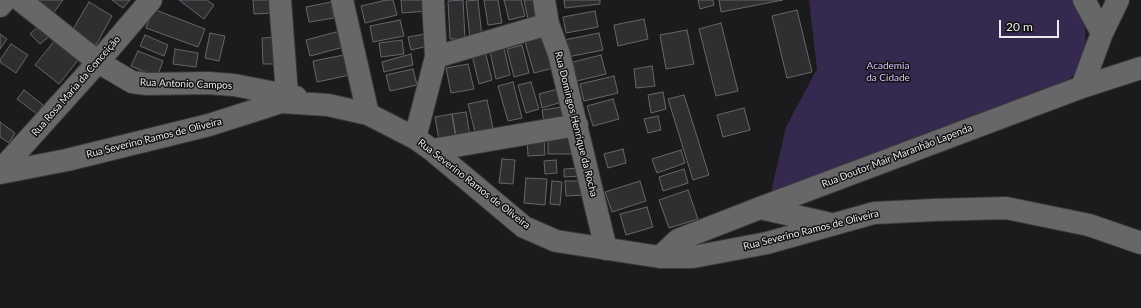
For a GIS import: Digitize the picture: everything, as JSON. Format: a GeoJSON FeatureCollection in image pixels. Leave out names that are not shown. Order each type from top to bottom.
{"type":"FeatureCollection","features":[{"type":"Feature","properties":{"kind":"street"},"geometry":{"type":"LineString","coordinates":[[0,6],[5,0]]}},
{"type":"Feature","properties":{"kind":"street","name":"Rua Antonio Campos"},"geometry":{"type":"LineString","coordinates":[[20,0],[98,62],[132,82],[147,84],[208,83],[234,85],[284,98]]}},
{"type":"Feature","properties":{"kind":"street","name":"Rua Rosa Maria da Conceição"},"geometry":{"type":"LineString","coordinates":[[0,172],[151,0]]}},
{"type":"Feature","properties":{"kind":"street"},"geometry":{"type":"LineString","coordinates":[[280,0],[284,98]]}},
{"type":"Feature","properties":{"kind":"street"},"geometry":{"type":"LineString","coordinates":[[342,0],[368,114]]}},
{"type":"Feature","properties":{"kind":"street"},"geometry":{"type":"LineString","coordinates":[[432,0],[436,57],[424,144],[577,126]]}},
{"type":"Feature","properties":{"kind":"street","name":"Rua Domingos Henrique da Rocha"},"geometry":{"type":"LineString","coordinates":[[544,0],[548,24],[559,54],[606,249]]}},
{"type":"Feature","properties":{"kind":"street"},"geometry":{"type":"LineString","coordinates":[[1084,0],[1102,33]]}},
{"type":"Feature","properties":{"kind":"street"},"geometry":{"type":"LineString","coordinates":[[1082,87],[1102,33],[1118,0]]}},
{"type":"Feature","properties":{"kind":"street"},"geometry":{"type":"LineString","coordinates":[[436,57],[548,24]]}},
{"type":"Feature","properties":{"kind":"street","name":"Rua Doutor Mair Maranhão Lapenda"},"geometry":{"type":"LineString","coordinates":[[660,257],[678,240],[1082,87],[1141,68]]}},
{"type":"Feature","properties":{"kind":"street","name":"Rua Severino Ramos de Oliveira"},"geometry":{"type":"LineString","coordinates":[[0,172],[67,160],[194,128],[284,98],[328,105],[368,114],[424,144],[524,227],[556,241],[660,257],[693,257],[767,243],[874,212],[1006,208],[1089,225],[1141,243]]}},
{"type":"Feature","properties":{"kind":"street"},"geometry":{"type":"LineString","coordinates":[[760,208],[832,225]]}},
{"type":"Feature","properties":{"kind":"green space","name":"Academia da Cidade"},"geometry":{"type":"Polygon","coordinates":[[[809,0],[1078,0],[1085,24],[1086,49],[1080,70],[1065,82],[771,192],[786,127],[817,69],[809,0]]]}},
{"type":"Feature","properties":{"kind":"building"},"geometry":{"type":"Polygon","coordinates":[[[31,0],[63,0],[52,15],[31,0]]]}},
{"type":"Feature","properties":{"kind":"building"},"geometry":{"type":"Polygon","coordinates":[[[112,0],[130,0],[123,8],[112,0]]]}},
{"type":"Feature","properties":{"kind":"building"},"geometry":{"type":"Polygon","coordinates":[[[179,0],[207,0],[214,5],[204,19],[179,0]]]}},
{"type":"Feature","properties":{"kind":"building"},"geometry":{"type":"Polygon","coordinates":[[[253,0],[272,0],[273,13],[254,14],[253,0]]]}},
{"type":"Feature","properties":{"kind":"building"},"geometry":{"type":"Polygon","coordinates":[[[386,0],[393,0],[397,15],[365,23],[361,6],[386,0]]]}},
{"type":"Feature","properties":{"kind":"building"},"geometry":{"type":"Polygon","coordinates":[[[401,0],[428,0],[428,11],[402,13],[401,0]]]}},
{"type":"Feature","properties":{"kind":"building"},"geometry":{"type":"Polygon","coordinates":[[[463,0],[465,39],[450,39],[448,1],[463,0]]]}},
{"type":"Feature","properties":{"kind":"building"},"geometry":{"type":"Polygon","coordinates":[[[478,0],[482,37],[470,38],[466,1],[478,0]]]}},
{"type":"Feature","properties":{"kind":"building"},"geometry":{"type":"Polygon","coordinates":[[[484,0],[498,0],[502,23],[488,25],[484,0]]]}},
{"type":"Feature","properties":{"kind":"building"},"geometry":{"type":"Polygon","coordinates":[[[504,0],[521,0],[525,16],[509,20],[504,0]]]}},
{"type":"Feature","properties":{"kind":"building"},"geometry":{"type":"Polygon","coordinates":[[[524,0],[538,0],[542,16],[528,19],[524,0]]]}},
{"type":"Feature","properties":{"kind":"building"},"geometry":{"type":"Polygon","coordinates":[[[564,0],[600,0],[600,4],[565,8],[564,0]]]}},
{"type":"Feature","properties":{"kind":"building"},"geometry":{"type":"Polygon","coordinates":[[[698,0],[713,0],[714,5],[700,9],[698,0]]]}},
{"type":"Feature","properties":{"kind":"building"},"geometry":{"type":"Polygon","coordinates":[[[719,0],[783,0],[721,12],[719,0]]]}},
{"type":"Feature","properties":{"kind":"building"},"geometry":{"type":"Polygon","coordinates":[[[89,2],[112,16],[96,45],[72,31],[89,2]]]}},
{"type":"Feature","properties":{"kind":"building"},"geometry":{"type":"Polygon","coordinates":[[[331,2],[334,18],[309,22],[306,7],[331,2]]]}},
{"type":"Feature","properties":{"kind":"building"},"geometry":{"type":"Polygon","coordinates":[[[153,9],[205,29],[198,47],[146,28],[153,9]]]}},
{"type":"Feature","properties":{"kind":"building"},"geometry":{"type":"Polygon","coordinates":[[[797,10],[812,72],[787,78],[772,16],[797,10]]]}},
{"type":"Feature","properties":{"kind":"building"},"geometry":{"type":"Polygon","coordinates":[[[595,11],[598,27],[566,33],[563,17],[595,11]]]}},
{"type":"Feature","properties":{"kind":"building"},"geometry":{"type":"Polygon","coordinates":[[[644,19],[648,39],[618,46],[614,25],[644,19]]]}},
{"type":"Feature","properties":{"kind":"building"},"geometry":{"type":"Polygon","coordinates":[[[400,20],[404,36],[373,42],[370,26],[400,20]]]}},
{"type":"Feature","properties":{"kind":"building"},"geometry":{"type":"Polygon","coordinates":[[[721,23],[738,91],[716,96],[699,29],[721,23]]]}},
{"type":"Feature","properties":{"kind":"building"},"geometry":{"type":"Polygon","coordinates":[[[41,24],[51,35],[40,44],[30,34],[41,24]]]}},
{"type":"Feature","properties":{"kind":"building"},"geometry":{"type":"Polygon","coordinates":[[[687,30],[694,64],[666,69],[660,35],[687,30]]]}},
{"type":"Feature","properties":{"kind":"building"},"geometry":{"type":"Polygon","coordinates":[[[340,31],[344,47],[310,56],[306,40],[340,31]]]}},
{"type":"Feature","properties":{"kind":"building"},"geometry":{"type":"Polygon","coordinates":[[[210,33],[225,36],[219,61],[205,58],[210,33]]]}},
{"type":"Feature","properties":{"kind":"building"},"geometry":{"type":"Polygon","coordinates":[[[599,33],[603,50],[568,57],[564,40],[599,33]]]}},
{"type":"Feature","properties":{"kind":"building"},"geometry":{"type":"Polygon","coordinates":[[[0,34],[7,39],[0,49],[0,34]]]}},
{"type":"Feature","properties":{"kind":"building"},"geometry":{"type":"Polygon","coordinates":[[[425,34],[428,46],[411,50],[408,37],[425,34]]]}},
{"type":"Feature","properties":{"kind":"building"},"geometry":{"type":"Polygon","coordinates":[[[145,35],[168,45],[164,56],[140,46],[145,35]]]}},
{"type":"Feature","properties":{"kind":"building"},"geometry":{"type":"Polygon","coordinates":[[[278,37],[279,64],[263,64],[262,38],[278,37]]]}},
{"type":"Feature","properties":{"kind":"building"},"geometry":{"type":"Polygon","coordinates":[[[545,37],[553,68],[534,73],[525,42],[545,37]]]}},
{"type":"Feature","properties":{"kind":"building"},"geometry":{"type":"Polygon","coordinates":[[[55,40],[79,59],[59,84],[35,65],[55,40]]]}},
{"type":"Feature","properties":{"kind":"building"},"geometry":{"type":"Polygon","coordinates":[[[402,40],[404,54],[381,57],[379,43],[402,40]]]}},
{"type":"Feature","properties":{"kind":"building"},"geometry":{"type":"Polygon","coordinates":[[[11,44],[28,55],[16,73],[0,62],[11,44]]]}},
{"type":"Feature","properties":{"kind":"building"},"geometry":{"type":"Polygon","coordinates":[[[522,45],[529,73],[514,77],[507,49],[522,45]]]}},
{"type":"Feature","properties":{"kind":"building"},"geometry":{"type":"Polygon","coordinates":[[[504,48],[510,75],[496,79],[490,52],[504,48]]]}},
{"type":"Feature","properties":{"kind":"building"},"geometry":{"type":"Polygon","coordinates":[[[175,49],[198,53],[196,67],[173,64],[175,49]]]}},
{"type":"Feature","properties":{"kind":"building"},"geometry":{"type":"Polygon","coordinates":[[[138,51],[163,61],[157,77],[131,66],[138,51]]]}},
{"type":"Feature","properties":{"kind":"building"},"geometry":{"type":"Polygon","coordinates":[[[485,51],[492,80],[479,84],[472,55],[485,51]]]}},
{"type":"Feature","properties":{"kind":"building"},"geometry":{"type":"Polygon","coordinates":[[[349,54],[354,74],[317,82],[313,61],[349,54]]]}},
{"type":"Feature","properties":{"kind":"building"},"geometry":{"type":"Polygon","coordinates":[[[411,54],[413,65],[384,72],[382,62],[411,54]]]}},
{"type":"Feature","properties":{"kind":"building"},"geometry":{"type":"Polygon","coordinates":[[[601,55],[606,74],[577,81],[573,62],[601,55]]]}},
{"type":"Feature","properties":{"kind":"building"},"geometry":{"type":"Polygon","coordinates":[[[468,64],[474,89],[451,93],[446,68],[468,64]]]}},
{"type":"Feature","properties":{"kind":"building"},"geometry":{"type":"Polygon","coordinates":[[[652,66],[655,86],[636,88],[634,69],[652,66]]]}},
{"type":"Feature","properties":{"kind":"building"},"geometry":{"type":"Polygon","coordinates":[[[413,69],[417,85],[390,91],[386,75],[413,69]]]}},
{"type":"Feature","properties":{"kind":"building"},"geometry":{"type":"Polygon","coordinates":[[[614,76],[618,93],[584,101],[580,84],[614,76]]]}},
{"type":"Feature","properties":{"kind":"building"},"geometry":{"type":"Polygon","coordinates":[[[513,82],[522,118],[508,121],[498,86],[513,82]]]}},
{"type":"Feature","properties":{"kind":"building"},"geometry":{"type":"Polygon","coordinates":[[[531,82],[539,109],[526,113],[518,85],[531,82]]]}},
{"type":"Feature","properties":{"kind":"building"},"geometry":{"type":"Polygon","coordinates":[[[558,89],[562,102],[542,108],[539,94],[558,89]]]}},
{"type":"Feature","properties":{"kind":"building"},"geometry":{"type":"Polygon","coordinates":[[[24,90],[43,105],[37,114],[17,99],[24,90]]]}},
{"type":"Feature","properties":{"kind":"building"},"geometry":{"type":"Polygon","coordinates":[[[663,92],[666,109],[651,113],[648,95],[663,92]]]}},
{"type":"Feature","properties":{"kind":"building"},"geometry":{"type":"Polygon","coordinates":[[[684,95],[709,175],[693,180],[668,99],[684,95]]]}},
{"type":"Feature","properties":{"kind":"building"},"geometry":{"type":"Polygon","coordinates":[[[613,99],[619,119],[593,126],[587,106],[613,99]]]}},
{"type":"Feature","properties":{"kind":"building"},"geometry":{"type":"Polygon","coordinates":[[[487,100],[493,128],[475,132],[468,104],[487,100]]]}},
{"type":"Feature","properties":{"kind":"building"},"geometry":{"type":"Polygon","coordinates":[[[562,107],[565,118],[544,122],[542,110],[562,107]]]}},
{"type":"Feature","properties":{"kind":"building"},"geometry":{"type":"Polygon","coordinates":[[[744,108],[750,130],[723,137],[717,115],[744,108]]]}},
{"type":"Feature","properties":{"kind":"building"},"geometry":{"type":"Polygon","coordinates":[[[466,112],[470,136],[456,138],[452,114],[466,112]]]}},
{"type":"Feature","properties":{"kind":"building"},"geometry":{"type":"Polygon","coordinates":[[[452,114],[456,137],[439,140],[435,117],[452,114]]]}},
{"type":"Feature","properties":{"kind":"building"},"geometry":{"type":"Polygon","coordinates":[[[658,116],[661,130],[648,133],[644,119],[658,116]]]}},
{"type":"Feature","properties":{"kind":"building"},"geometry":{"type":"Polygon","coordinates":[[[0,122],[15,133],[9,143],[0,137],[0,122]]]}},
{"type":"Feature","properties":{"kind":"building"},"geometry":{"type":"Polygon","coordinates":[[[544,137],[545,155],[528,156],[527,138],[544,137]]]}},
{"type":"Feature","properties":{"kind":"building"},"geometry":{"type":"Polygon","coordinates":[[[548,138],[571,138],[571,154],[548,154],[548,138]]]}},
{"type":"Feature","properties":{"kind":"building"},"geometry":{"type":"Polygon","coordinates":[[[623,149],[626,163],[608,168],[604,154],[623,149]]]}},
{"type":"Feature","properties":{"kind":"building"},"geometry":{"type":"Polygon","coordinates":[[[681,150],[685,163],[657,173],[652,159],[681,150]]]}},
{"type":"Feature","properties":{"kind":"building"},"geometry":{"type":"Polygon","coordinates":[[[502,159],[515,160],[513,184],[499,183],[502,159]]]}},
{"type":"Feature","properties":{"kind":"building"},"geometry":{"type":"Polygon","coordinates":[[[556,160],[557,173],[545,174],[544,161],[556,160]]]}},
{"type":"Feature","properties":{"kind":"building"},"geometry":{"type":"Polygon","coordinates":[[[581,168],[581,176],[564,177],[564,169],[581,168]]]}},
{"type":"Feature","properties":{"kind":"building"},"geometry":{"type":"Polygon","coordinates":[[[684,169],[688,183],[663,191],[659,177],[684,169]]]}},
{"type":"Feature","properties":{"kind":"building"},"geometry":{"type":"Polygon","coordinates":[[[526,178],[547,179],[545,205],[524,203],[526,178]]]}},
{"type":"Feature","properties":{"kind":"building"},"geometry":{"type":"Polygon","coordinates":[[[552,181],[562,182],[560,205],[550,204],[552,181]]]}},
{"type":"Feature","properties":{"kind":"building"},"geometry":{"type":"Polygon","coordinates":[[[565,181],[585,181],[585,195],[566,196],[565,181]]]}},
{"type":"Feature","properties":{"kind":"building"},"geometry":{"type":"Polygon","coordinates":[[[640,181],[646,201],[612,212],[605,192],[640,181]]]}},
{"type":"Feature","properties":{"kind":"building"},"geometry":{"type":"Polygon","coordinates":[[[688,190],[698,219],[669,228],[659,200],[688,190]]]}},
{"type":"Feature","properties":{"kind":"building"},"geometry":{"type":"Polygon","coordinates":[[[647,207],[653,227],[626,235],[620,214],[647,207]]]}}]}
